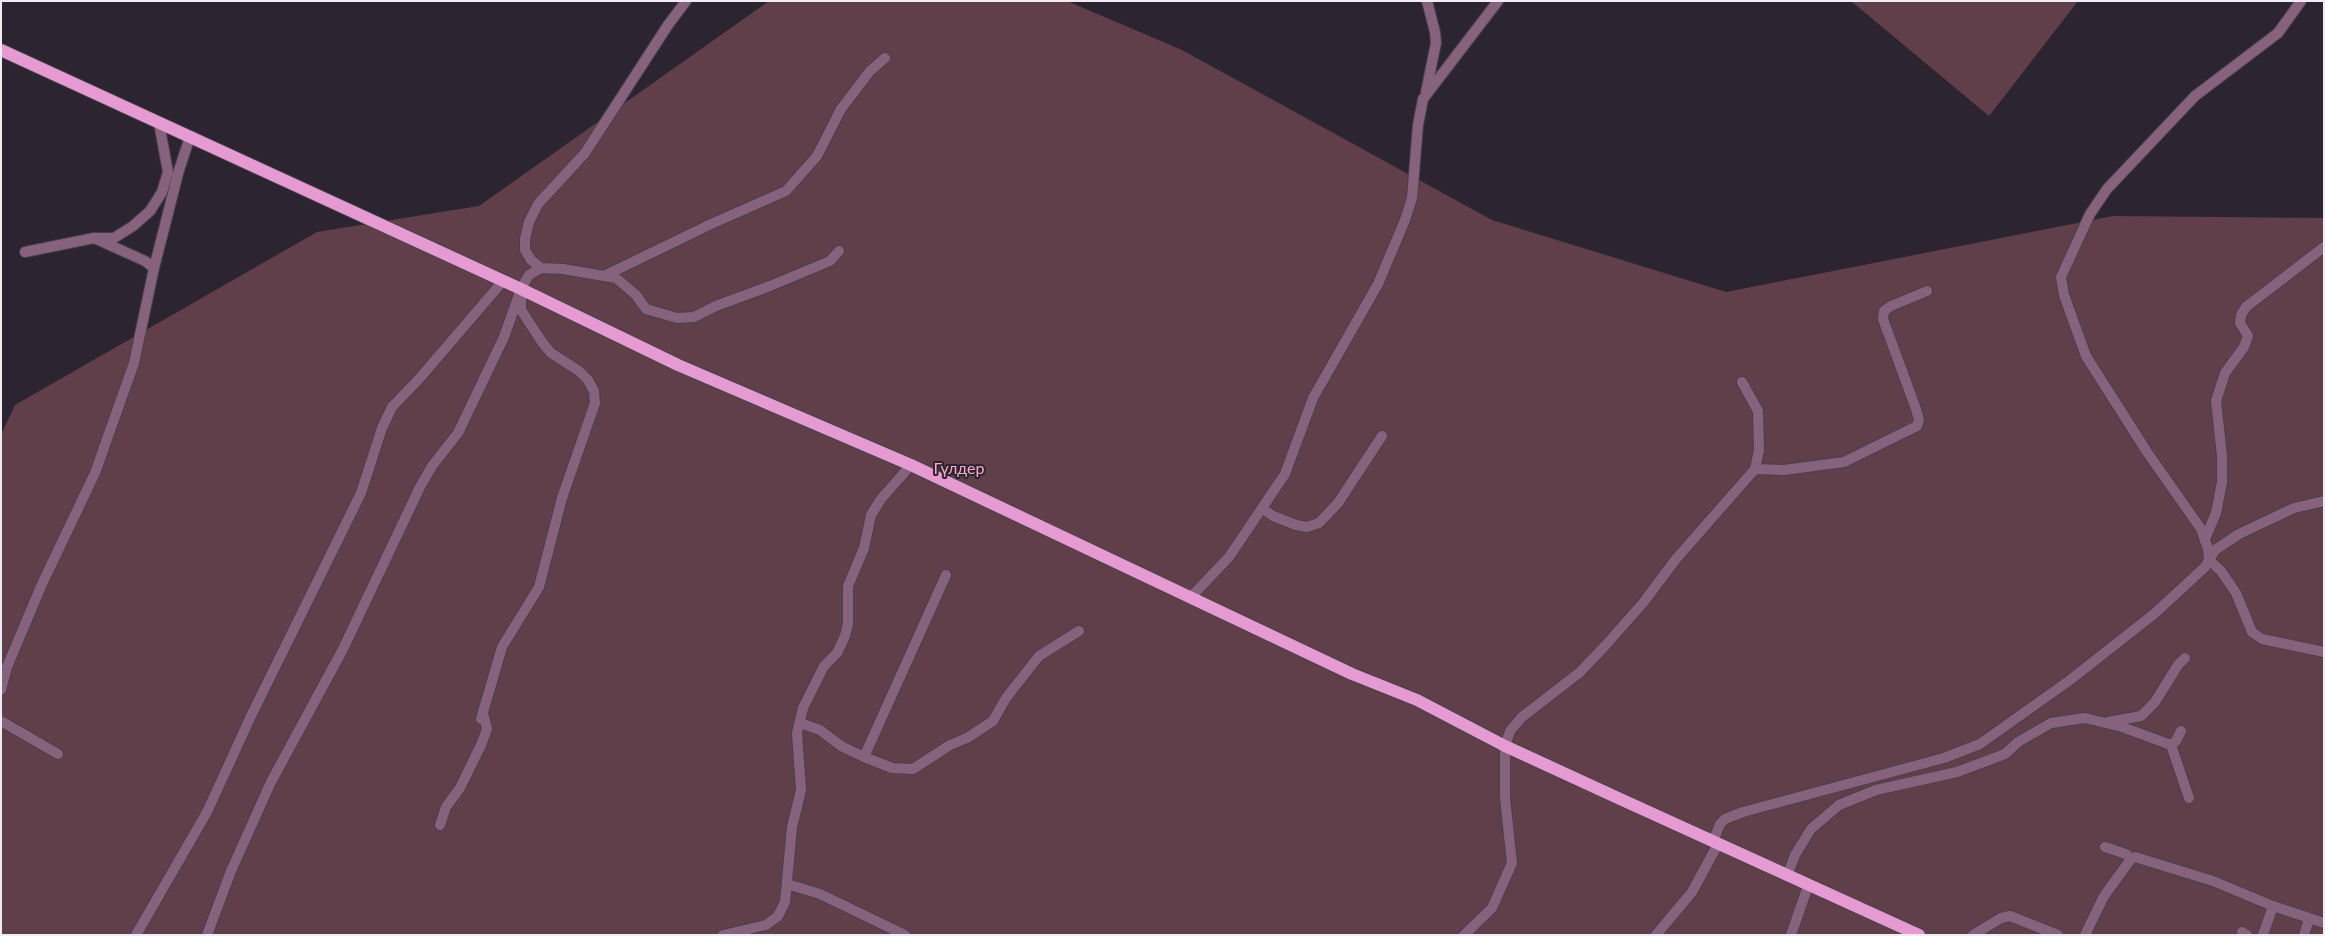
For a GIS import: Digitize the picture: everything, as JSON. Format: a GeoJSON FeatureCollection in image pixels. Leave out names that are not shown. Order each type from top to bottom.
{"type":"FeatureCollection","features":[{"type":"Feature","properties":{"kind":"main road"},"geometry":{"type":"LineString","coordinates":[[1,50],[521,289],[678,365],[911,465],[1352,674],[1417,700],[1505,746],[1900,930],[1919,935]]}},
{"type":"Feature","properties":{"kind":"street"},"geometry":{"type":"LineString","coordinates":[[686,1],[668,25],[585,153],[538,204],[529,222],[525,239],[525,250],[531,260],[541,268],[616,278],[625,284],[646,309],[677,318],[694,317],[830,261],[839,251]]}},
{"type":"Feature","properties":{"kind":"street"},"geometry":{"type":"LineString","coordinates":[[1190,598],[1229,557],[1285,474],[1313,398],[1378,284],[1405,220],[1412,198],[1418,125],[1436,43],[1427,1]]}},
{"type":"Feature","properties":{"kind":"street"},"geometry":{"type":"LineString","coordinates":[[1426,93],[1498,1]]}},
{"type":"Feature","properties":{"kind":"street"},"geometry":{"type":"LineString","coordinates":[[2301,1],[2278,33],[2196,96],[2107,189],[2090,214],[2061,277],[2064,295],[2086,356],[2146,452],[2201,529],[2209,560],[2221,570],[2236,593],[2252,632],[2262,639],[2324,652]]}},
{"type":"Feature","properties":{"kind":"street"},"geometry":{"type":"LineString","coordinates":[[606,276],[709,225],[786,191],[817,156],[841,109],[870,71],[884,58]]}},
{"type":"Feature","properties":{"kind":"street"},"geometry":{"type":"LineString","coordinates":[[26,252],[94,238],[114,238],[133,226],[150,211],[162,192],[168,172],[159,123]]}},
{"type":"Feature","properties":{"kind":"street"},"geometry":{"type":"LineString","coordinates":[[1,690],[7,668],[42,584],[95,474],[134,363],[154,268],[178,170],[190,137]]}},
{"type":"Feature","properties":{"kind":"street"},"geometry":{"type":"LineString","coordinates":[[94,238],[145,261],[154,268]]}},
{"type":"Feature","properties":{"kind":"street"},"geometry":{"type":"LineString","coordinates":[[2205,539],[2216,513],[2222,482],[2222,456],[2216,401],[2225,373],[2244,347],[2248,336],[2240,323],[2241,316],[2246,307],[2324,247]]}},
{"type":"Feature","properties":{"kind":"street"},"geometry":{"type":"LineString","coordinates":[[207,935],[231,871],[271,782],[343,649],[420,487],[432,466],[458,433],[504,337],[521,289],[529,275],[541,268]]}},
{"type":"Feature","properties":{"kind":"street"},"geometry":{"type":"LineString","coordinates":[[136,935],[207,812],[255,708],[361,493],[382,428],[392,407],[503,281]]}},
{"type":"Feature","properties":{"kind":"street"},"geometry":{"type":"LineString","coordinates":[[440,825],[446,807],[460,788],[487,729],[482,715],[502,647],[539,587],[562,498],[595,403],[594,391],[588,380],[579,371],[551,354],[537,335],[521,310],[521,289]]}},
{"type":"Feature","properties":{"kind":"street"},"geometry":{"type":"LineString","coordinates":[[1756,469],[1784,470],[1844,462],[1917,426],[1919,420],[1916,409],[1884,320],[1884,311],[1891,306],[1927,291]]}},
{"type":"Feature","properties":{"kind":"street"},"geometry":{"type":"LineString","coordinates":[[1464,935],[1492,908],[1512,862],[1506,798],[1505,746],[1510,731],[1516,723],[1579,673],[1604,647],[1643,603],[1676,559],[1756,469],[1760,441],[1758,411],[1742,382]]}},
{"type":"Feature","properties":{"kind":"street"},"geometry":{"type":"LineString","coordinates":[[1263,509],[1296,525],[1307,527],[1319,523],[1338,503],[1382,436]]}},
{"type":"Feature","properties":{"kind":"street"},"geometry":{"type":"LineString","coordinates":[[723,935],[766,925],[778,916],[785,902],[792,827],[801,790],[797,734],[803,708],[824,666],[837,653],[845,636],[848,624],[848,586],[864,548],[871,515],[881,499],[911,465]]}},
{"type":"Feature","properties":{"kind":"street"},"geometry":{"type":"LineString","coordinates":[[1656,935],[1692,892],[1715,843],[1720,824],[1725,819],[1744,812],[1944,758],[1980,744],[2070,680],[2154,614],[2205,567],[2215,550],[2239,534],[2294,508],[2324,501]]}},
{"type":"Feature","properties":{"kind":"street"},"geometry":{"type":"LineString","coordinates":[[864,758],[946,575]]}},
{"type":"Feature","properties":{"kind":"street"},"geometry":{"type":"LineString","coordinates":[[800,723],[820,730],[842,746],[864,758],[892,768],[912,769],[923,764],[950,745],[967,738],[993,722],[1006,698],[1039,656],[1078,631]]}},
{"type":"Feature","properties":{"kind":"street"},"geometry":{"type":"LineString","coordinates":[[2105,723],[2141,716],[2155,702],[2174,670],[2185,658]]}},
{"type":"Feature","properties":{"kind":"street"},"geometry":{"type":"LineString","coordinates":[[1787,876],[1795,855],[1811,829],[1839,805],[1876,790],[1957,772],[2005,754],[2018,742],[2051,723],[2085,718],[2171,745]]}},
{"type":"Feature","properties":{"kind":"street"},"geometry":{"type":"LineString","coordinates":[[1,721],[58,754]]}},
{"type":"Feature","properties":{"kind":"street"},"geometry":{"type":"LineString","coordinates":[[2171,745],[2176,741],[2181,731]]}},
{"type":"Feature","properties":{"kind":"street"},"geometry":{"type":"LineString","coordinates":[[2171,745],[2189,798]]}},
{"type":"Feature","properties":{"kind":"street"},"geometry":{"type":"LineString","coordinates":[[2105,846],[2126,854],[2131,859],[2142,859],[2212,881],[2273,906],[2324,923]]}},
{"type":"Feature","properties":{"kind":"street"},"geometry":{"type":"LineString","coordinates":[[2085,935],[2104,896],[2131,859]]}},
{"type":"Feature","properties":{"kind":"street"},"geometry":{"type":"LineString","coordinates":[[787,884],[820,894],[905,935]]}},
{"type":"Feature","properties":{"kind":"street"},"geometry":{"type":"LineString","coordinates":[[1791,935],[1808,886]]}},
{"type":"Feature","properties":{"kind":"street"},"geometry":{"type":"LineString","coordinates":[[2263,935],[2273,906]]}},
{"type":"Feature","properties":{"kind":"street"},"geometry":{"type":"LineString","coordinates":[[1972,935],[2001,918],[2010,916],[2058,935]]}},
{"type":"Feature","properties":{"kind":"street"},"geometry":{"type":"LineString","coordinates":[[2304,935],[2310,919]]}},
{"type":"Feature","properties":{"kind":"green space","name":"Гүлдер"},"geometry":{"type":"Polygon","coordinates":[[[769,1],[1067,1],[1182,50],[1492,220],[1726,292],[2113,216],[2324,218],[2324,935],[1,935],[1,435],[15,405],[317,232],[479,206],[769,1]]]}},
{"type":"Feature","properties":{"kind":"green space"},"geometry":{"type":"Polygon","coordinates":[[[1851,1],[2078,1],[1989,116],[1851,1]]]}}]}
